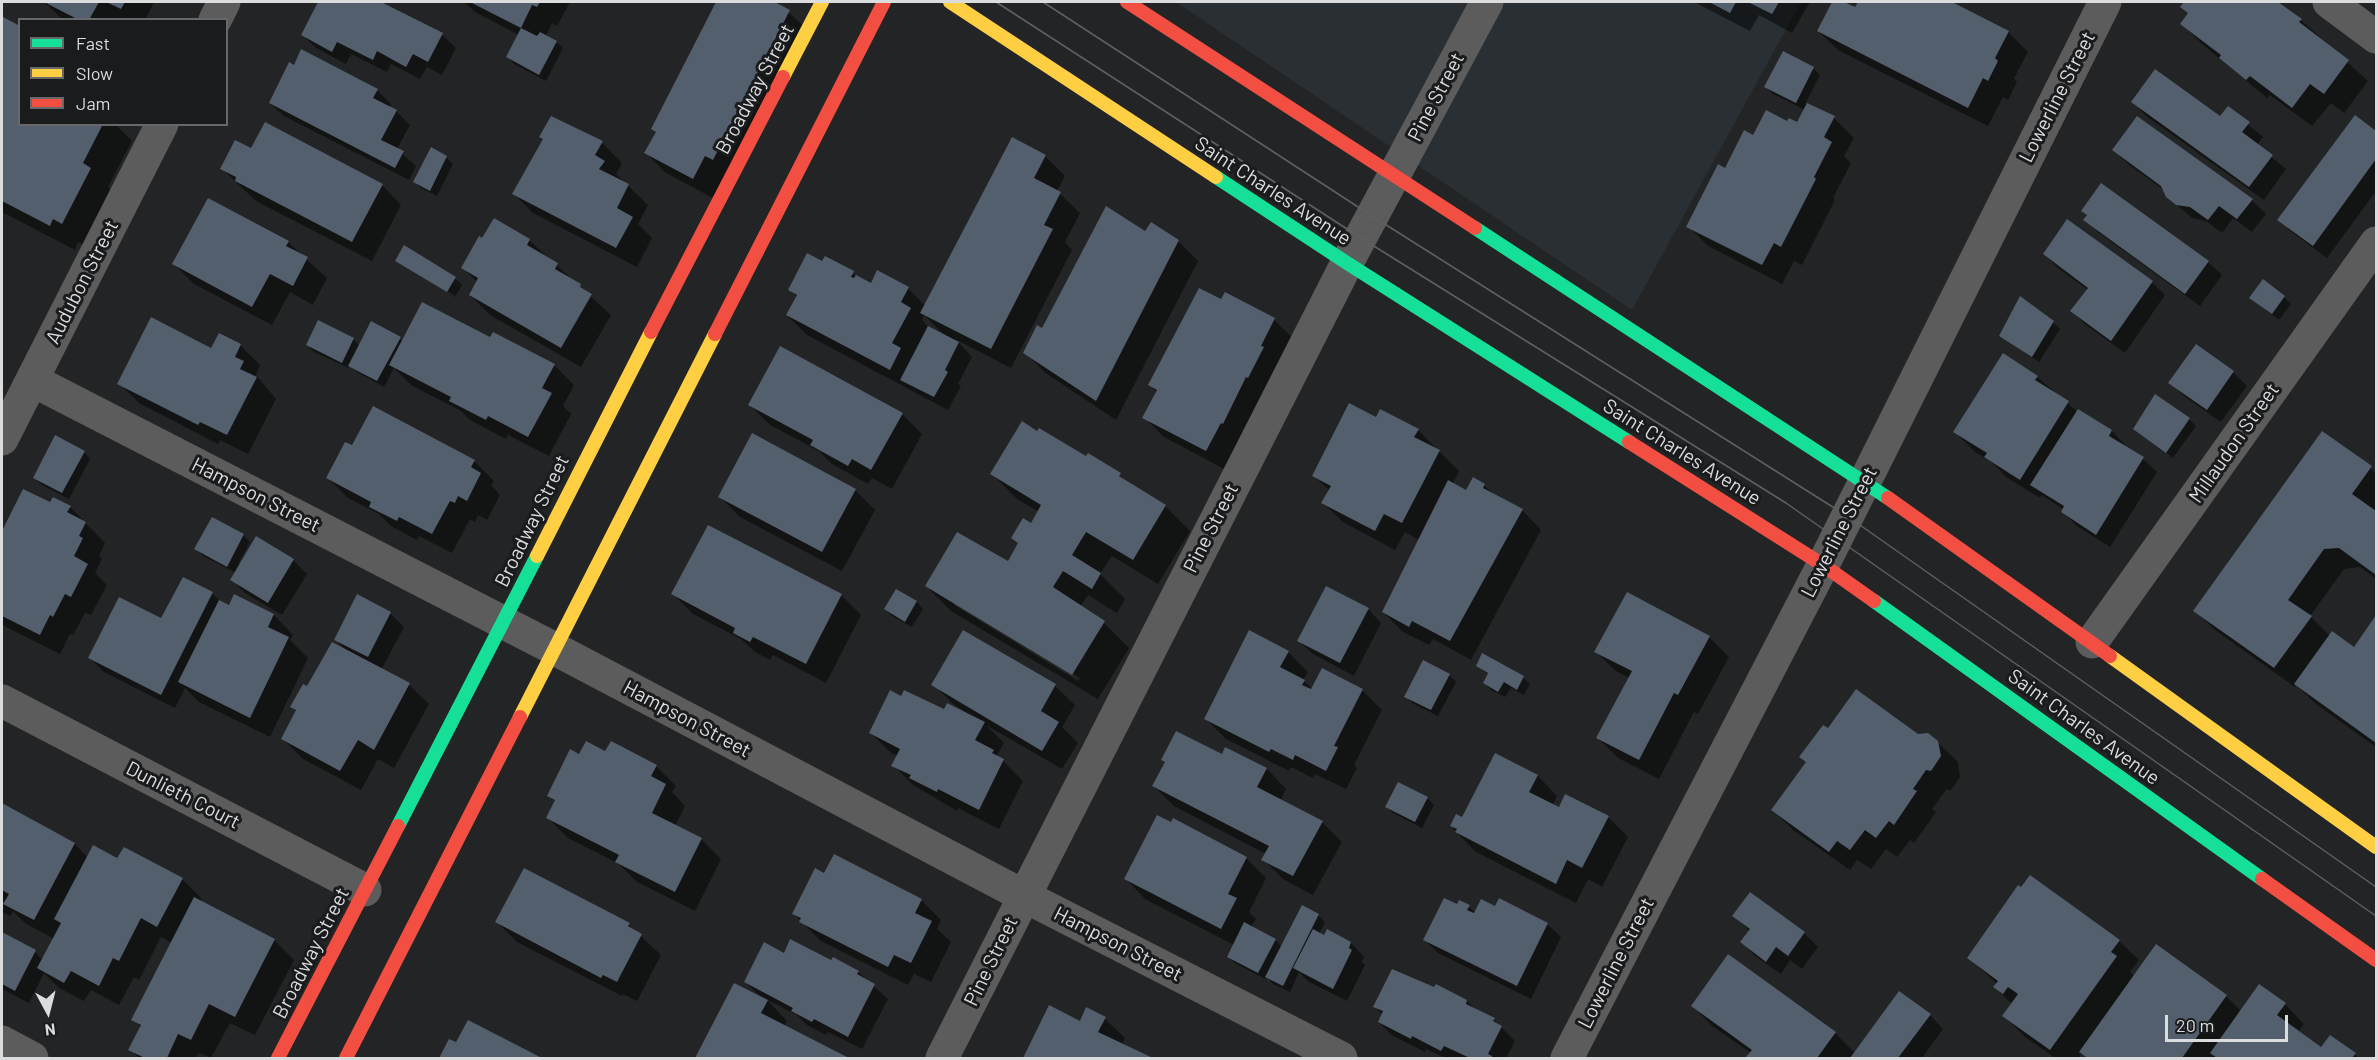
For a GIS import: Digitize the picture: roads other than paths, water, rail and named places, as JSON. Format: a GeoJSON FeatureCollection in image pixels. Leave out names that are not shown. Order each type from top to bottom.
{"type":"FeatureCollection","features":[{"type":"Feature","properties":{"kind":"main road","name":"Broadway Street"},"geometry":{"type":"LineString","coordinates":[[278,1059],[822,2]]}},
{"type":"Feature","properties":{"kind":"main road"},"geometry":{"type":"LineString","coordinates":[[346,1059],[884,2]]}},
{"type":"Feature","properties":{"kind":"main road","name":"Saint Charles Avenue"},"geometry":{"type":"LineString","coordinates":[[950,2],[1347,263],[1823,565],[2376,960]]}},
{"type":"Feature","properties":{"kind":"main road"},"geometry":{"type":"LineString","coordinates":[[1127,2],[1865,481],[2376,847]]}},
{"type":"Feature","properties":{"kind":"street"},"geometry":{"type":"LineString","coordinates":[[216,18],[224,2]]}},
{"type":"Feature","properties":{"kind":"street","name":"Pine Street"},"geometry":{"type":"LineString","coordinates":[[942,1059],[1347,263],[1487,2]]}},
{"type":"Feature","properties":{"kind":"street","name":"Lowerline Street"},"geometry":{"type":"LineString","coordinates":[[1567,1059],[1823,565],[2105,2]]}},
{"type":"Feature","properties":{"kind":"street"},"geometry":{"type":"LineString","coordinates":[[2329,2],[2376,37]]}},
{"type":"Feature","properties":{"kind":"street","name":"Audubon Street"},"geometry":{"type":"LineString","coordinates":[[2,439],[161,126]]}},
{"type":"Feature","properties":{"kind":"street","name":"Millaudon Street"},"geometry":{"type":"LineString","coordinates":[[2092,642],[2376,243]]}},
{"type":"Feature","properties":{"kind":"street","name":"Hampson Street"},"geometry":{"type":"LineString","coordinates":[[32,380],[555,649],[1024,896],[1341,1059]]}},
{"type":"Feature","properties":{"kind":"street","name":"Dunlieth Court"},"geometry":{"type":"LineString","coordinates":[[2,701],[365,890]]}},
{"type":"Feature","properties":{"kind":"street"},"geometry":{"type":"LineString","coordinates":[[2,1042],[32,1059]]}},
{"type":"Feature","properties":{"kind":"tram line"},"geometry":{"type":"LineString","coordinates":[[996,2],[1361,238],[1786,503],[2376,916]]}},
{"type":"Feature","properties":{"kind":"tram line"},"geometry":{"type":"LineString","coordinates":[[1043,2],[1372,216],[1847,516],[2376,887]]}}]}
